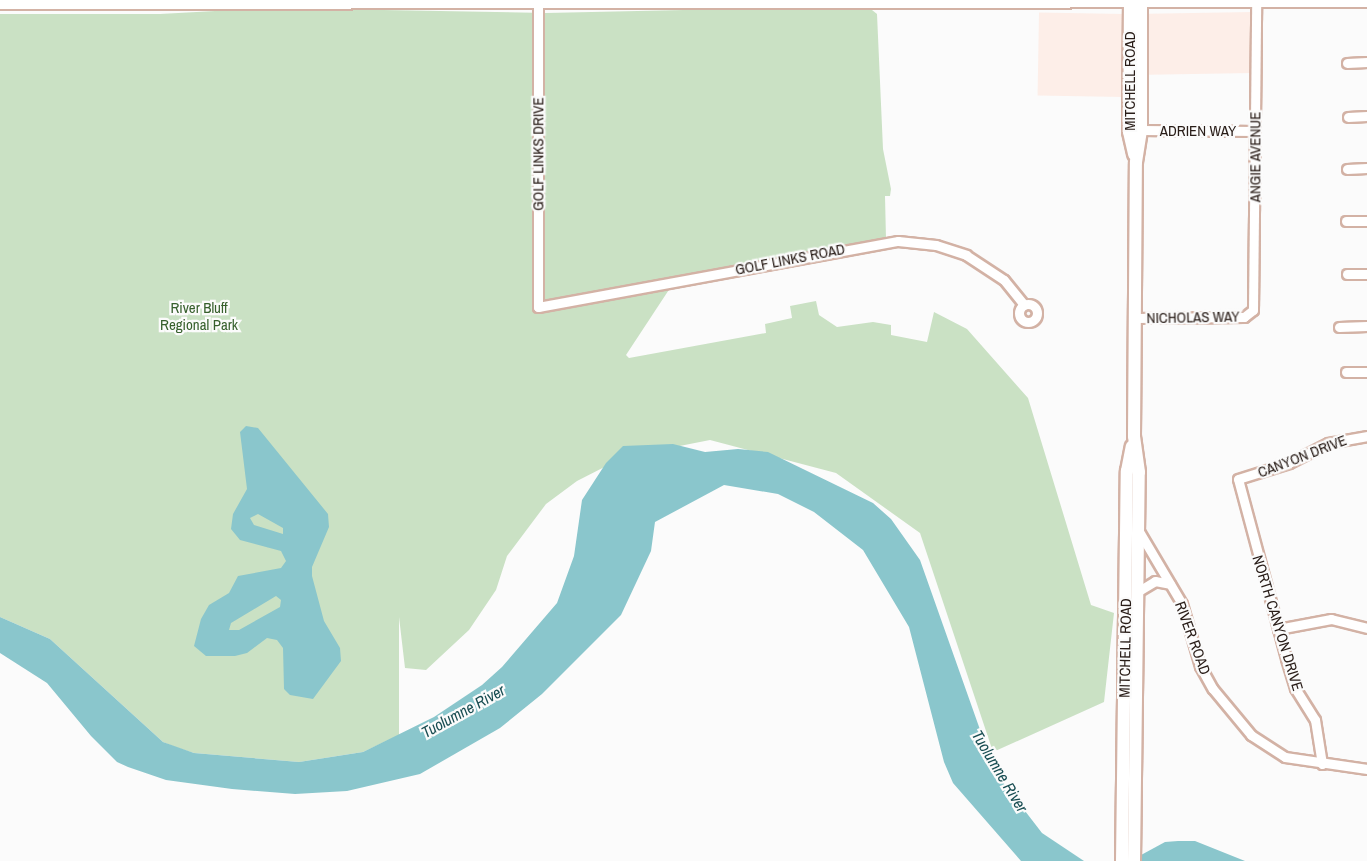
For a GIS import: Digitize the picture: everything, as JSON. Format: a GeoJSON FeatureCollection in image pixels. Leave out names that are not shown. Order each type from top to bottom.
{"type":"FeatureCollection","features":[{"type":"Feature","properties":{"kind":"main road"},"geometry":{"type":"LineString","coordinates":[[0,3],[66,1],[1367,1]]}},
{"type":"Feature","properties":{"kind":"main road","name":"MITCHELL ROAD"},"geometry":{"type":"LineString","coordinates":[[1122,861],[1137,592],[1139,472],[1134,436],[1136,162],[1141,130],[1136,1]]}},
{"type":"Feature","properties":{"kind":"main road","name":"MITCHELL ROAD"},"geometry":{"type":"LineString","coordinates":[[1136,1],[1129,132],[1136,162]]}},
{"type":"Feature","properties":{"kind":"main road","name":"MITCHELL ROAD"},"geometry":{"type":"LineString","coordinates":[[1134,436],[1127,471],[1129,751],[1134,861]]}},
{"type":"Feature","properties":{"kind":"street","name":"ANGIE AVENUE"},"geometry":{"type":"LineString","coordinates":[[1250,313],[1254,306],[1256,0]]}},
{"type":"Feature","properties":{"kind":"street","name":"GOLF LINKS DRIVE"},"geometry":{"type":"LineString","coordinates":[[537,307],[538,2]]}},
{"type":"Feature","properties":{"kind":"street"},"geometry":{"type":"LineString","coordinates":[[1347,63],[1367,62]]}},
{"type":"Feature","properties":{"kind":"street"},"geometry":{"type":"LineString","coordinates":[[1348,117],[1367,116]]}},
{"type":"Feature","properties":{"kind":"street","name":"ADRIEN WAY"},"geometry":{"type":"LineString","coordinates":[[1141,130],[1255,131]]}},
{"type":"Feature","properties":{"kind":"street"},"geometry":{"type":"LineString","coordinates":[[1347,169],[1367,168]]}},
{"type":"Feature","properties":{"kind":"street"},"geometry":{"type":"LineString","coordinates":[[1346,221],[1367,221]]}},
{"type":"Feature","properties":{"kind":"street","name":"GOLF LINKS ROAD"},"geometry":{"type":"LineString","coordinates":[[537,307],[898,241],[941,246],[976,260],[1004,280],[1024,305]]}},
{"type":"Feature","properties":{"kind":"street"},"geometry":{"type":"LineString","coordinates":[[1347,274],[1367,274]]}},
{"type":"Feature","properties":{"kind":"street","name":"NICHOLAS WAY"},"geometry":{"type":"LineString","coordinates":[[1135,318],[1244,316],[1250,313]]}},
{"type":"Feature","properties":{"kind":"street"},"geometry":{"type":"LineString","coordinates":[[1339,327],[1367,326]]}},
{"type":"Feature","properties":{"kind":"street"},"geometry":{"type":"LineString","coordinates":[[1346,372],[1367,372]]}},
{"type":"Feature","properties":{"kind":"street","name":"CANYON DRIVE"},"geometry":{"type":"LineString","coordinates":[[1238,480],[1289,463],[1328,443],[1367,436]]}},
{"type":"Feature","properties":{"kind":"street","name":"NORTH CANYON DRIVE"},"geometry":{"type":"LineString","coordinates":[[1238,480],[1295,688],[1315,720],[1322,764]]}},
{"type":"Feature","properties":{"kind":"street","name":"RIVER ROAD"},"geometry":{"type":"LineString","coordinates":[[1138,529],[1145,548],[1170,584],[1185,613],[1200,666],[1213,689],[1245,729],[1265,747],[1285,757],[1367,769]]}},
{"type":"Feature","properties":{"kind":"street","name":"RIVER ROAD"},"geometry":{"type":"LineString","coordinates":[[1137,592],[1155,581],[1170,584]]}},
{"type":"Feature","properties":{"kind":"street"},"geometry":{"type":"LineString","coordinates":[[1278,629],[1331,619],[1367,628]]}},
{"type":"Feature","properties":{"kind":"shaded area"},"geometry":{"type":"Polygon","coordinates":[[[1252,12],[1253,73],[1149,75],[1148,14],[1252,12]]]}},
{"type":"Feature","properties":{"kind":"shaded area"},"geometry":{"type":"Polygon","coordinates":[[[1039,13],[1124,14],[1123,97],[1038,96],[1039,13]]]}},
{"type":"Feature","properties":{"kind":"green space","name":"River Bluff Regional Park"},"geometry":{"type":"Polygon","coordinates":[[[867,6],[877,14],[883,149],[891,189],[890,196],[885,196],[886,239],[678,276],[626,355],[629,358],[766,333],[765,324],[792,318],[790,306],[816,301],[819,315],[837,327],[873,322],[891,325],[891,335],[927,342],[934,312],[967,329],[1028,398],[1091,605],[1114,613],[1104,702],[993,752],[920,533],[836,473],[710,440],[624,457],[577,481],[546,504],[507,556],[496,590],[469,630],[426,670],[405,668],[399,617],[399,735],[363,752],[299,762],[194,753],[175,747],[163,742],[50,639],[0,617],[0,14],[160,14],[271,8],[546,13],[867,6]]]}},
{"type":"Feature","properties":{"kind":"water"},"geometry":{"type":"Polygon","coordinates":[[[246,426],[258,428],[328,514],[329,527],[312,567],[312,576],[324,621],[340,648],[341,661],[313,699],[290,695],[284,689],[283,648],[277,640],[267,638],[247,653],[235,656],[206,656],[194,646],[201,619],[209,605],[229,593],[238,576],[281,568],[286,561],[281,551],[240,540],[231,529],[233,514],[247,489],[240,432],[246,426]],[[258,514],[250,518],[254,525],[283,534],[283,528],[258,514]],[[276,596],[231,623],[229,630],[239,630],[280,607],[281,600],[276,596]]]}},
{"type":"Feature","properties":{"kind":"water","name":"Tuolumne River"},"geometry":{"type":"Polygon","coordinates":[[[673,444],[705,452],[738,449],[768,452],[873,503],[891,519],[920,560],[995,772],[1042,833],[1084,861],[1021,861],[953,783],[944,762],[909,627],[863,550],[814,512],[778,494],[724,485],[655,522],[651,551],[621,615],[542,694],[500,728],[420,774],[347,791],[295,794],[232,789],[166,780],[128,767],[117,762],[91,736],[47,683],[0,653],[0,617],[50,639],[163,742],[194,753],[299,762],[363,752],[434,717],[482,685],[502,667],[557,603],[574,556],[582,500],[606,463],[623,446],[673,444]]]}},
{"type":"Feature","properties":{"kind":"water"},"geometry":{"type":"Polygon","coordinates":[[[1195,841],[1245,861],[1130,861],[1165,842],[1195,841]]]}}]}
